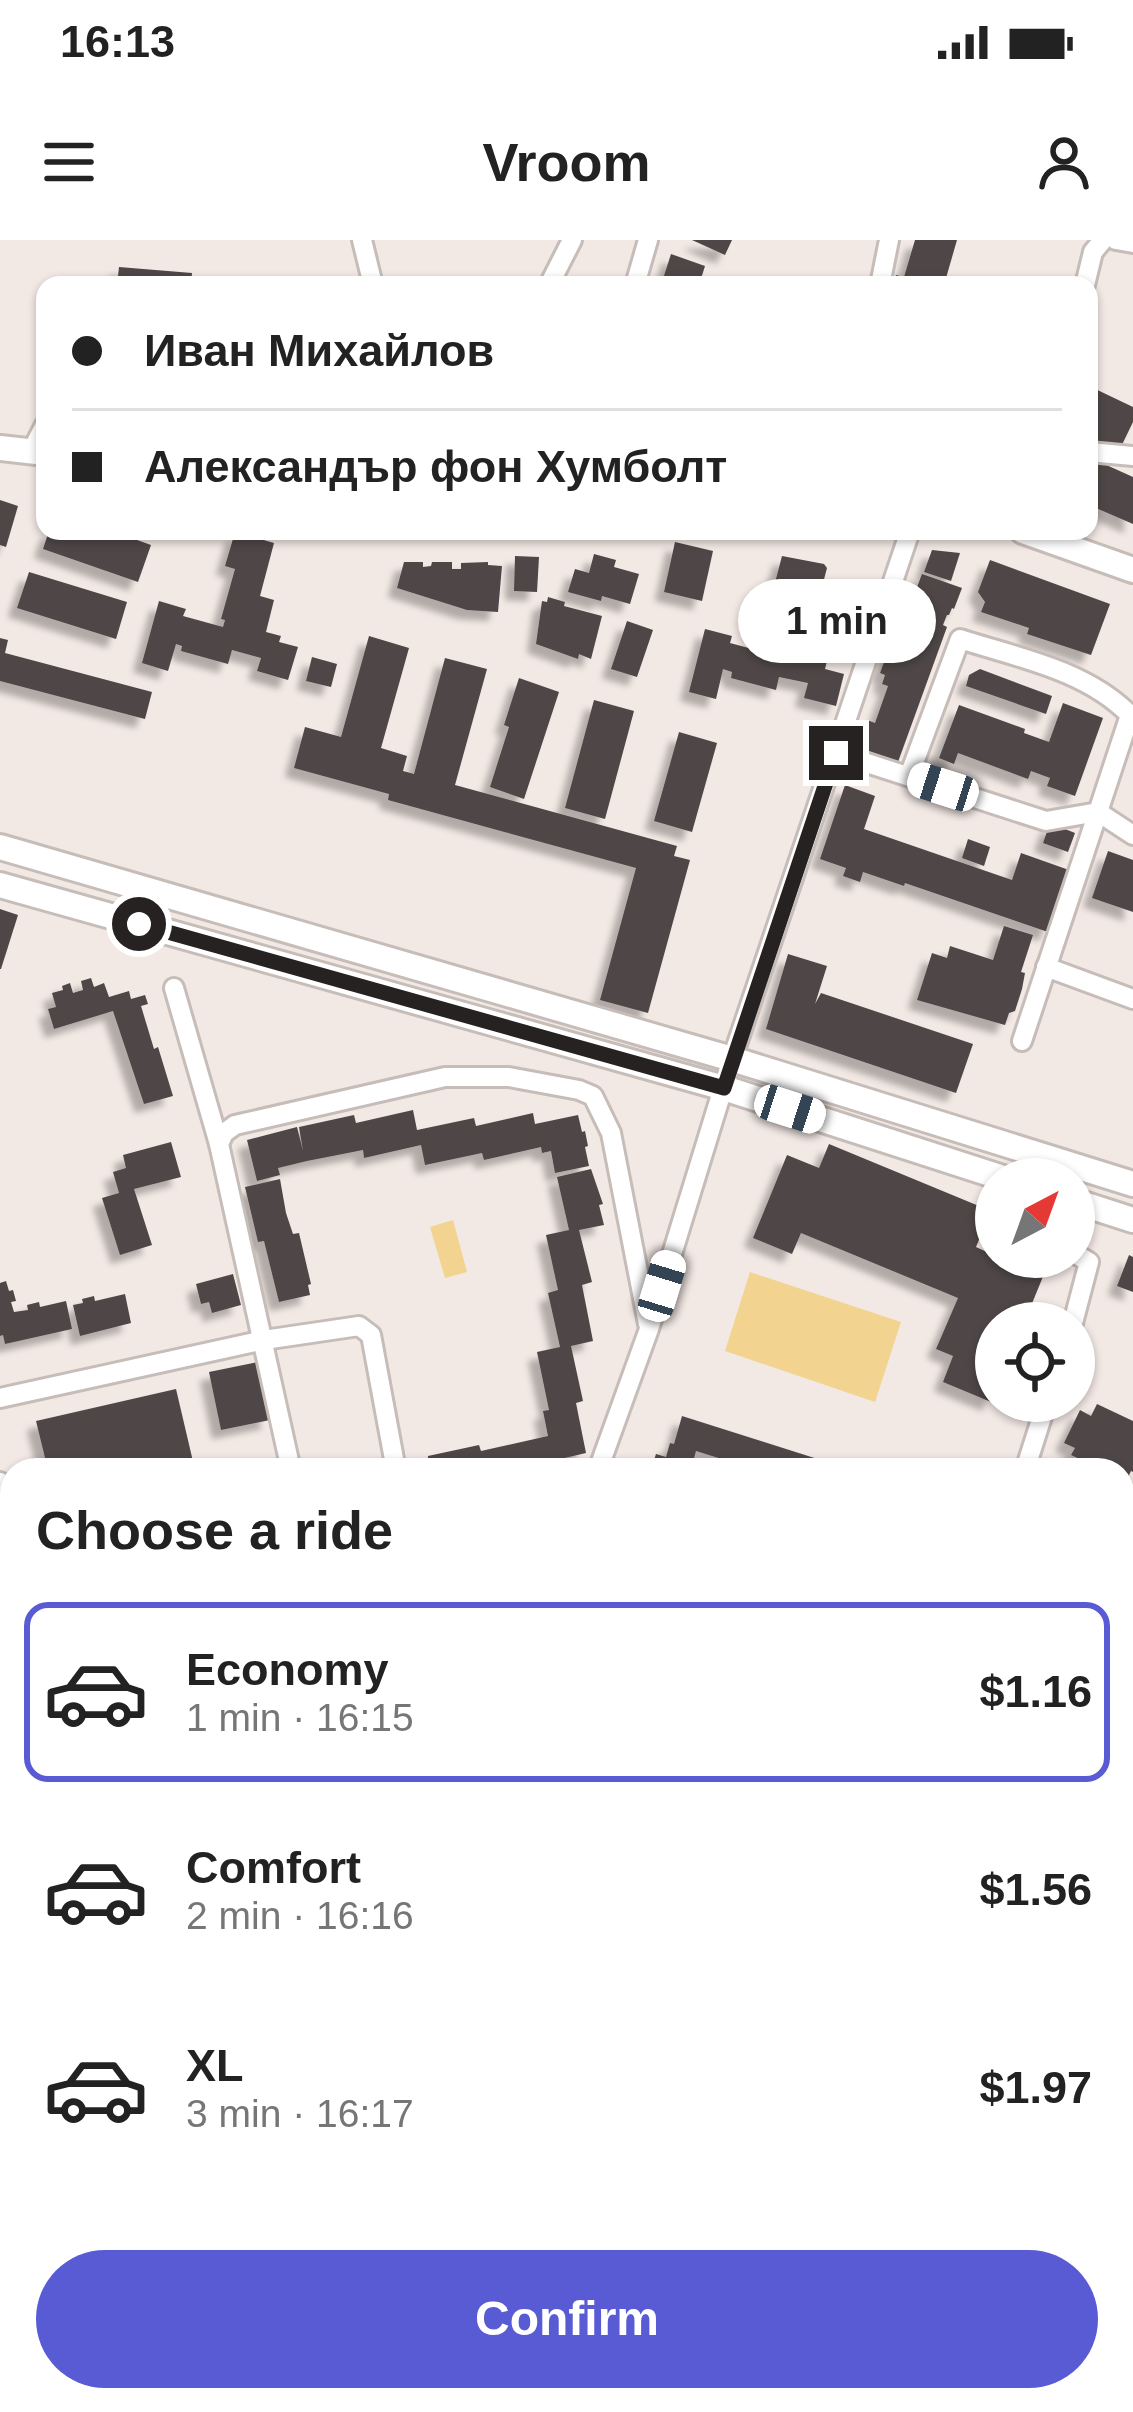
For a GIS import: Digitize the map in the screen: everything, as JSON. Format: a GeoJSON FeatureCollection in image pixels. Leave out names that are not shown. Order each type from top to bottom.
{"type":"FeatureCollection","features":[{"type":"Feature","properties":{"kind":"street"},"geometry":{"type":"LineString","coordinates":[[362,240],[372,276]]}},
{"type":"Feature","properties":{"kind":"street"},"geometry":{"type":"LineString","coordinates":[[554,276],[572,240]]}},
{"type":"Feature","properties":{"kind":"street"},"geometry":{"type":"LineString","coordinates":[[638,276],[648,240]]}},
{"type":"Feature","properties":{"kind":"street"},"geometry":{"type":"LineString","coordinates":[[882,276],[889,240]]}},
{"type":"Feature","properties":{"kind":"street"},"geometry":{"type":"LineString","coordinates":[[1087,276],[1093,252],[1103,240]]}},
{"type":"Feature","properties":{"kind":"street"},"geometry":{"type":"LineString","coordinates":[[1116,240],[1133,243]]}},
{"type":"Feature","properties":{"kind":"street"},"geometry":{"type":"LineString","coordinates":[[0,448],[36,452]]}},
{"type":"Feature","properties":{"kind":"street"},"geometry":{"type":"LineString","coordinates":[[1098,453],[1133,456]]}},
{"type":"Feature","properties":{"kind":"street"},"geometry":{"type":"LineString","coordinates":[[602,1458],[649,1329],[732,1058],[907,540]]}},
{"type":"Feature","properties":{"kind":"street"},"geometry":{"type":"LineString","coordinates":[[1048,540],[1133,570]]}},
{"type":"Feature","properties":{"kind":"street"},"geometry":{"type":"LineString","coordinates":[[909,776],[960,639],[1087,681],[1131,716],[1022,1041]]}},
{"type":"Feature","properties":{"kind":"street"},"geometry":{"type":"LineString","coordinates":[[836,753],[1046,820],[1098,812],[1133,835]]}},
{"type":"Feature","properties":{"kind":"street"},"geometry":{"type":"LineString","coordinates":[[0,848],[732,1058],[1133,1184]]}},
{"type":"Feature","properties":{"kind":"street"},"geometry":{"type":"LineString","coordinates":[[0,885],[724,1088],[975,1169]]}},
{"type":"Feature","properties":{"kind":"street"},"geometry":{"type":"LineString","coordinates":[[1046,967],[1133,999]]}},
{"type":"Feature","properties":{"kind":"street"},"geometry":{"type":"LineString","coordinates":[[174,988],[219,1144],[289,1458]]}},
{"type":"Feature","properties":{"kind":"street"},"geometry":{"type":"LineString","coordinates":[[219,1144],[235,1125],[445,1077],[509,1078],[593,1096],[610,1133],[649,1329]]}},
{"type":"Feature","properties":{"kind":"street"},"geometry":{"type":"LineString","coordinates":[[1095,1208],[1133,1220]]}},
{"type":"Feature","properties":{"kind":"street"},"geometry":{"type":"LineString","coordinates":[[0,1398],[264,1340],[359,1326],[371,1335],[394,1458]]}},
{"type":"Feature","properties":{"kind":"street"},"geometry":{"type":"LineString","coordinates":[[1029,1458],[1040,1422]]}},
{"type":"Feature","properties":{"kind":"shaded area"},"geometry":{"type":"Polygon","coordinates":[[[453,1220],[467,1272],[445,1278],[430,1227],[453,1220]]]}},
{"type":"Feature","properties":{"kind":"shaded area"},"geometry":{"type":"Polygon","coordinates":[[[750,1272],[901,1322],[875,1402],[725,1351],[750,1272]]]}},
{"type":"Feature","properties":{"kind":"building"},"geometry":{"type":"Polygon","coordinates":[[[692,240],[732,240],[725,255],[692,240]]]}},
{"type":"Feature","properties":{"kind":"building"},"geometry":{"type":"Polygon","coordinates":[[[915,240],[957,240],[947,276],[904,276],[915,240]]]}},
{"type":"Feature","properties":{"kind":"building"},"geometry":{"type":"Polygon","coordinates":[[[671,254],[705,266],[702,276],[664,276],[671,254]]]}},
{"type":"Feature","properties":{"kind":"building"},"geometry":{"type":"Polygon","coordinates":[[[119,267],[192,273],[192,276],[118,276],[119,267]]]}},
{"type":"Feature","properties":{"kind":"building"},"geometry":{"type":"Polygon","coordinates":[[[1098,390],[1133,407],[1133,422],[1118,453],[1098,444],[1098,390]]]}},
{"type":"Feature","properties":{"kind":"building"},"geometry":{"type":"Polygon","coordinates":[[[1098,461],[1133,477],[1133,524],[1098,509],[1098,461]]]}},
{"type":"Feature","properties":{"kind":"building"},"geometry":{"type":"Polygon","coordinates":[[[0,500],[18,506],[6,547],[0,545],[0,500]]]}},
{"type":"Feature","properties":{"kind":"building"},"geometry":{"type":"Polygon","coordinates":[[[46,540],[137,540],[151,545],[138,582],[43,549],[46,540]]]}},
{"type":"Feature","properties":{"kind":"building"},"geometry":{"type":"Polygon","coordinates":[[[233,540],[274,543],[260,596],[274,600],[266,632],[298,647],[288,680],[257,671],[261,658],[232,650],[228,664],[181,651],[182,646],[176,644],[168,671],[142,663],[159,601],[186,609],[183,616],[223,627],[235,569],[225,566],[233,540]]]}},
{"type":"Feature","properties":{"kind":"building"},"geometry":{"type":"Polygon","coordinates":[[[675,542],[713,551],[702,601],[664,592],[675,542]]]}},
{"type":"Feature","properties":{"kind":"building"},"geometry":{"type":"Polygon","coordinates":[[[932,550],[960,553],[951,581],[924,572],[932,550]]]}},
{"type":"Feature","properties":{"kind":"building"},"geometry":{"type":"Polygon","coordinates":[[[594,554],[616,560],[614,567],[639,574],[630,604],[568,592],[575,569],[589,573],[594,554]]]}},
{"type":"Feature","properties":{"kind":"building"},"geometry":{"type":"Polygon","coordinates":[[[515,556],[539,557],[537,592],[514,591],[515,556]]]}},
{"type":"Feature","properties":{"kind":"building"},"geometry":{"type":"Polygon","coordinates":[[[782,556],[827,568],[812,625],[826,628],[818,659],[827,661],[825,669],[844,674],[836,706],[804,698],[808,683],[779,677],[776,690],[731,678],[732,672],[723,669],[716,699],[689,692],[705,629],[732,636],[730,643],[771,654],[782,601],[772,594],[782,556]]]}},
{"type":"Feature","properties":{"kind":"building"},"geometry":{"type":"Polygon","coordinates":[[[990,560],[1110,604],[1091,655],[1027,634],[1029,628],[981,612],[985,602],[978,592],[990,560]]]}},
{"type":"Feature","properties":{"kind":"building"},"geometry":{"type":"Polygon","coordinates":[[[404,562],[423,562],[423,567],[452,562],[452,569],[461,569],[461,563],[502,566],[498,612],[467,610],[397,588],[404,562]]]}},
{"type":"Feature","properties":{"kind":"building"},"geometry":{"type":"Polygon","coordinates":[[[29,572],[127,602],[116,639],[17,608],[29,572]]]}},
{"type":"Feature","properties":{"kind":"building"},"geometry":{"type":"Polygon","coordinates":[[[922,574],[962,588],[943,625],[947,627],[898,762],[861,748],[859,742],[867,720],[875,723],[888,686],[882,684],[885,675],[880,673],[922,574]]]}},
{"type":"Feature","properties":{"kind":"building"},"geometry":{"type":"Polygon","coordinates":[[[548,597],[602,616],[591,659],[536,644],[542,601],[547,602],[548,597]]]}},
{"type":"Feature","properties":{"kind":"building"},"geometry":{"type":"Polygon","coordinates":[[[627,621],[653,630],[637,677],[611,669],[627,621]]]}},
{"type":"Feature","properties":{"kind":"building"},"geometry":{"type":"Polygon","coordinates":[[[369,636],[409,648],[381,748],[407,756],[403,771],[414,774],[445,658],[487,669],[455,785],[677,846],[674,856],[690,860],[648,1013],[600,1000],[636,868],[388,800],[389,794],[294,768],[305,727],[341,737],[369,636]]]}},
{"type":"Feature","properties":{"kind":"building"},"geometry":{"type":"Polygon","coordinates":[[[0,638],[8,640],[5,653],[152,692],[145,719],[0,681],[0,638]]]}},
{"type":"Feature","properties":{"kind":"building"},"geometry":{"type":"Polygon","coordinates":[[[312,657],[337,664],[331,687],[306,681],[312,657]]]}},
{"type":"Feature","properties":{"kind":"building"},"geometry":{"type":"Polygon","coordinates":[[[980,669],[1052,696],[1046,714],[966,686],[969,675],[980,669]]]}},
{"type":"Feature","properties":{"kind":"building"},"geometry":{"type":"Polygon","coordinates":[[[519,678],[559,692],[524,799],[490,787],[519,678]]]}},
{"type":"Feature","properties":{"kind":"building"},"geometry":{"type":"Polygon","coordinates":[[[594,700],[634,711],[605,819],[565,808],[594,700]]]}},
{"type":"Feature","properties":{"kind":"building"},"geometry":{"type":"Polygon","coordinates":[[[1063,703],[1103,718],[1075,796],[1047,786],[1050,778],[1031,771],[1028,779],[958,753],[954,764],[939,758],[959,705],[1049,742],[1063,703]]]}},
{"type":"Feature","properties":{"kind":"building"},"geometry":{"type":"Polygon","coordinates":[[[679,732],[717,743],[692,832],[654,821],[679,732]]]}},
{"type":"Feature","properties":{"kind":"building"},"geometry":{"type":"Polygon","coordinates":[[[845,785],[875,796],[864,829],[1012,880],[1021,853],[1069,870],[1048,932],[905,883],[863,872],[860,882],[843,876],[846,868],[820,859],[845,785]]]}},
{"type":"Feature","properties":{"kind":"building"},"geometry":{"type":"Polygon","coordinates":[[[1050,823],[1075,833],[1068,852],[1043,843],[1050,823]]]}},
{"type":"Feature","properties":{"kind":"building"},"geometry":{"type":"Polygon","coordinates":[[[968,839],[990,847],[984,866],[962,858],[968,839]]]}},
{"type":"Feature","properties":{"kind":"building"},"geometry":{"type":"Polygon","coordinates":[[[1108,851],[1133,860],[1133,912],[1092,898],[1108,851]]]}},
{"type":"Feature","properties":{"kind":"building"},"geometry":{"type":"Polygon","coordinates":[[[0,909],[18,915],[1,969],[0,969],[0,909]]]}},
{"type":"Feature","properties":{"kind":"building"},"geometry":{"type":"Polygon","coordinates":[[[1004,926],[1033,935],[1021,972],[1025,973],[1022,989],[1005,1025],[917,1000],[932,953],[947,958],[950,946],[993,960],[1004,926]]]}},
{"type":"Feature","properties":{"kind":"building"},"geometry":{"type":"Polygon","coordinates":[[[788,954],[827,966],[815,1004],[821,993],[973,1044],[956,1093],[766,1029],[788,954]]]}},
{"type":"Feature","properties":{"kind":"building"},"geometry":{"type":"Polygon","coordinates":[[[91,978],[94,987],[104,983],[109,997],[129,991],[131,999],[145,995],[148,1004],[141,1006],[173,1096],[144,1104],[113,1011],[54,1029],[48,1009],[56,1007],[52,993],[70,983],[73,993],[83,990],[81,981],[91,978]]]}},
{"type":"Feature","properties":{"kind":"building"},"geometry":{"type":"Polygon","coordinates":[[[413,1110],[417,1130],[474,1118],[476,1126],[533,1113],[535,1124],[578,1115],[589,1166],[555,1173],[551,1151],[542,1153],[541,1147],[484,1160],[482,1153],[425,1165],[421,1145],[364,1158],[363,1150],[307,1161],[278,1168],[280,1175],[257,1181],[247,1140],[297,1127],[303,1151],[299,1127],[354,1115],[356,1123],[413,1110]]]}},
{"type":"Feature","properties":{"kind":"building"},"geometry":{"type":"Polygon","coordinates":[[[171,1142],[181,1177],[134,1189],[152,1245],[120,1255],[102,1198],[119,1193],[113,1172],[126,1168],[123,1155],[171,1142]]]}},
{"type":"Feature","properties":{"kind":"building"},"geometry":{"type":"Polygon","coordinates":[[[829,1144],[975,1204],[975,1278],[1042,1278],[1033,1302],[975,1302],[975,1395],[943,1382],[953,1356],[936,1349],[958,1298],[801,1233],[792,1254],[753,1238],[787,1155],[819,1168],[829,1144]]]}},
{"type":"Feature","properties":{"kind":"building"},"geometry":{"type":"Polygon","coordinates":[[[591,1169],[603,1204],[599,1205],[604,1225],[579,1230],[592,1282],[582,1285],[593,1341],[571,1346],[583,1401],[576,1403],[586,1453],[564,1458],[428,1458],[548,1436],[543,1411],[549,1410],[537,1352],[560,1347],[548,1293],[558,1290],[546,1235],[569,1230],[557,1177],[591,1169]]]}},
{"type":"Feature","properties":{"kind":"building"},"geometry":{"type":"Polygon","coordinates":[[[280,1179],[286,1213],[293,1234],[299,1233],[311,1284],[310,1295],[279,1302],[245,1187],[280,1179]]]}},
{"type":"Feature","properties":{"kind":"building"},"geometry":{"type":"Polygon","coordinates":[[[1129,1255],[1133,1257],[1133,1292],[1117,1286],[1129,1255]]]}},
{"type":"Feature","properties":{"kind":"building"},"geometry":{"type":"Polygon","coordinates":[[[233,1274],[241,1305],[212,1313],[209,1302],[201,1304],[196,1284],[233,1274]]]}},
{"type":"Feature","properties":{"kind":"building"},"geometry":{"type":"Polygon","coordinates":[[[6,1281],[16,1301],[11,1302],[14,1312],[39,1302],[40,1307],[66,1301],[72,1329],[5,1344],[0,1336],[0,1283],[6,1281]]]}},
{"type":"Feature","properties":{"kind":"building"},"geometry":{"type":"Polygon","coordinates":[[[125,1294],[131,1323],[80,1336],[73,1305],[94,1296],[95,1301],[125,1294]]]}},
{"type":"Feature","properties":{"kind":"building"},"geometry":{"type":"Polygon","coordinates":[[[258,1362],[270,1420],[221,1430],[209,1372],[258,1362]]]}},
{"type":"Feature","properties":{"kind":"building"},"geometry":{"type":"Polygon","coordinates":[[[176,1389],[192,1458],[45,1458],[36,1421],[176,1389]]]}},
{"type":"Feature","properties":{"kind":"building"},"geometry":{"type":"Polygon","coordinates":[[[1097,1404],[1133,1421],[1133,1458],[1077,1458],[1071,1455],[1075,1448],[1064,1443],[1074,1422],[1095,1422],[1097,1404]]]}},
{"type":"Feature","properties":{"kind":"building"},"geometry":{"type":"Polygon","coordinates":[[[682,1416],[814,1458],[718,1458],[696,1451],[694,1458],[655,1458],[656,1454],[666,1457],[670,1443],[674,1444],[682,1416]]]}},
{"type":"Feature","properties":{"kind":"route"},"geometry":{"type":"LineString","coordinates":[[139,924],[724,1088],[836,753]]}}]}
